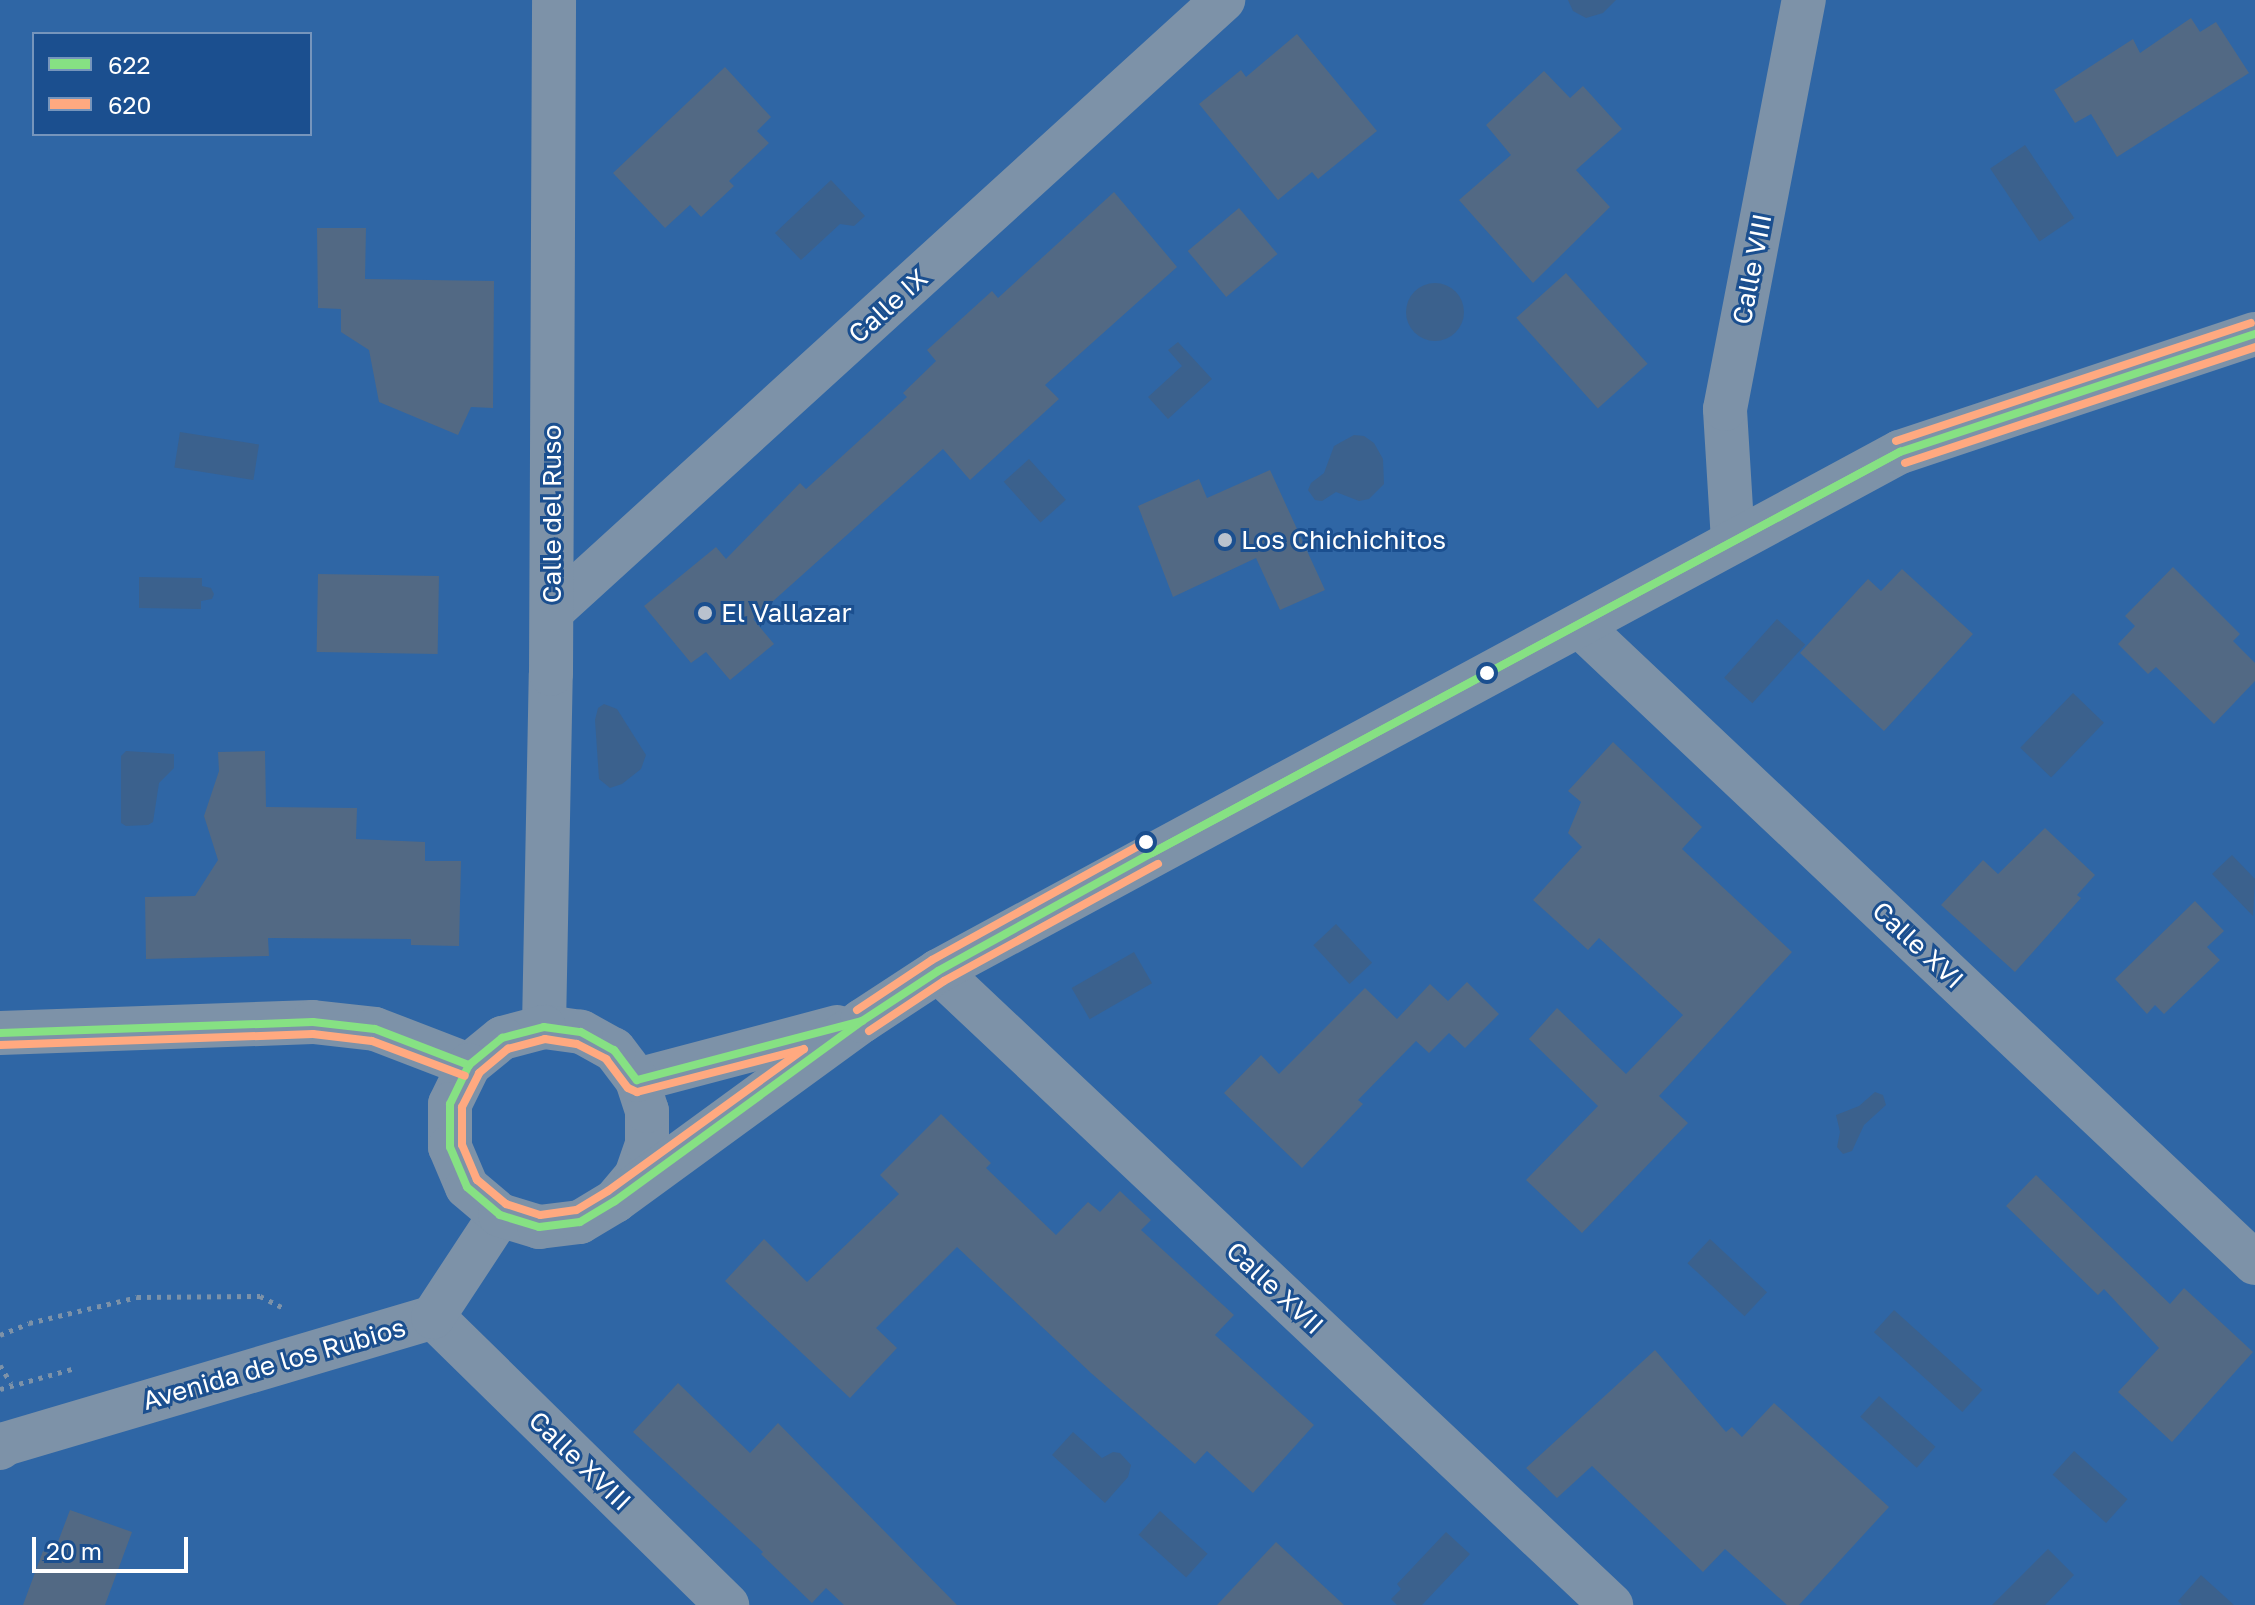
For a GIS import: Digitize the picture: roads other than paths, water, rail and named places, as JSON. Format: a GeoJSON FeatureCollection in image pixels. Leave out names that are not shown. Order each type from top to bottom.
{"type":"FeatureCollection","features":[{"type":"Feature","properties":{"kind":"street","name":"Calle del Ruso"},"geometry":{"type":"LineString","coordinates":[[544,1027],[552,611],[554,0]]}},
{"type":"Feature","properties":{"kind":"street","name":"Calle IX"},"geometry":{"type":"LineString","coordinates":[[552,611],[1223,0]]}},
{"type":"Feature","properties":{"kind":"street","name":"Calle VIII"},"geometry":{"type":"LineString","coordinates":[[1733,541],[1725,409],[1804,0]]}},
{"type":"Feature","properties":{"kind":"street"},"geometry":{"type":"LineString","coordinates":[[615,1201],[636,1176],[647,1144],[647,1111],[637,1080],[614,1050],[581,1032],[544,1027],[502,1038],[469,1065],[450,1104],[450,1147],[467,1187],[500,1215],[539,1227],[580,1222],[615,1201],[862,1021],[938,971],[1900,452],[2255,334]]}},
{"type":"Feature","properties":{"kind":"street","name":"Calle XVI"},"geometry":{"type":"LineString","coordinates":[[1580,626],[2255,1263]]}},
{"type":"Feature","properties":{"kind":"street","name":"Calle XVII"},"geometry":{"type":"LineString","coordinates":[[938,971],[1611,1605]]}},
{"type":"Feature","properties":{"kind":"street"},"geometry":{"type":"LineString","coordinates":[[637,1080],[862,1021]]}},
{"type":"Feature","properties":{"kind":"street"},"geometry":{"type":"LineString","coordinates":[[0,1033],[313,1022],[375,1029],[469,1065]]}},
{"type":"Feature","properties":{"kind":"street","name":"Avenida de los Rubios"},"geometry":{"type":"LineString","coordinates":[[0,1448],[433,1317],[500,1215]]}},
{"type":"Feature","properties":{"kind":"street","name":"Calle XVIII"},"geometry":{"type":"LineString","coordinates":[[433,1317],[727,1605]]}},
{"type":"Feature","properties":{"kind":"place","name":"Los Chichichitos"},"geometry":{"type":"Point","coordinates":[1225,540]}},
{"type":"Feature","properties":{"kind":"place","name":"El Vallazar"},"geometry":{"type":"Point","coordinates":[705,613]}}]}
